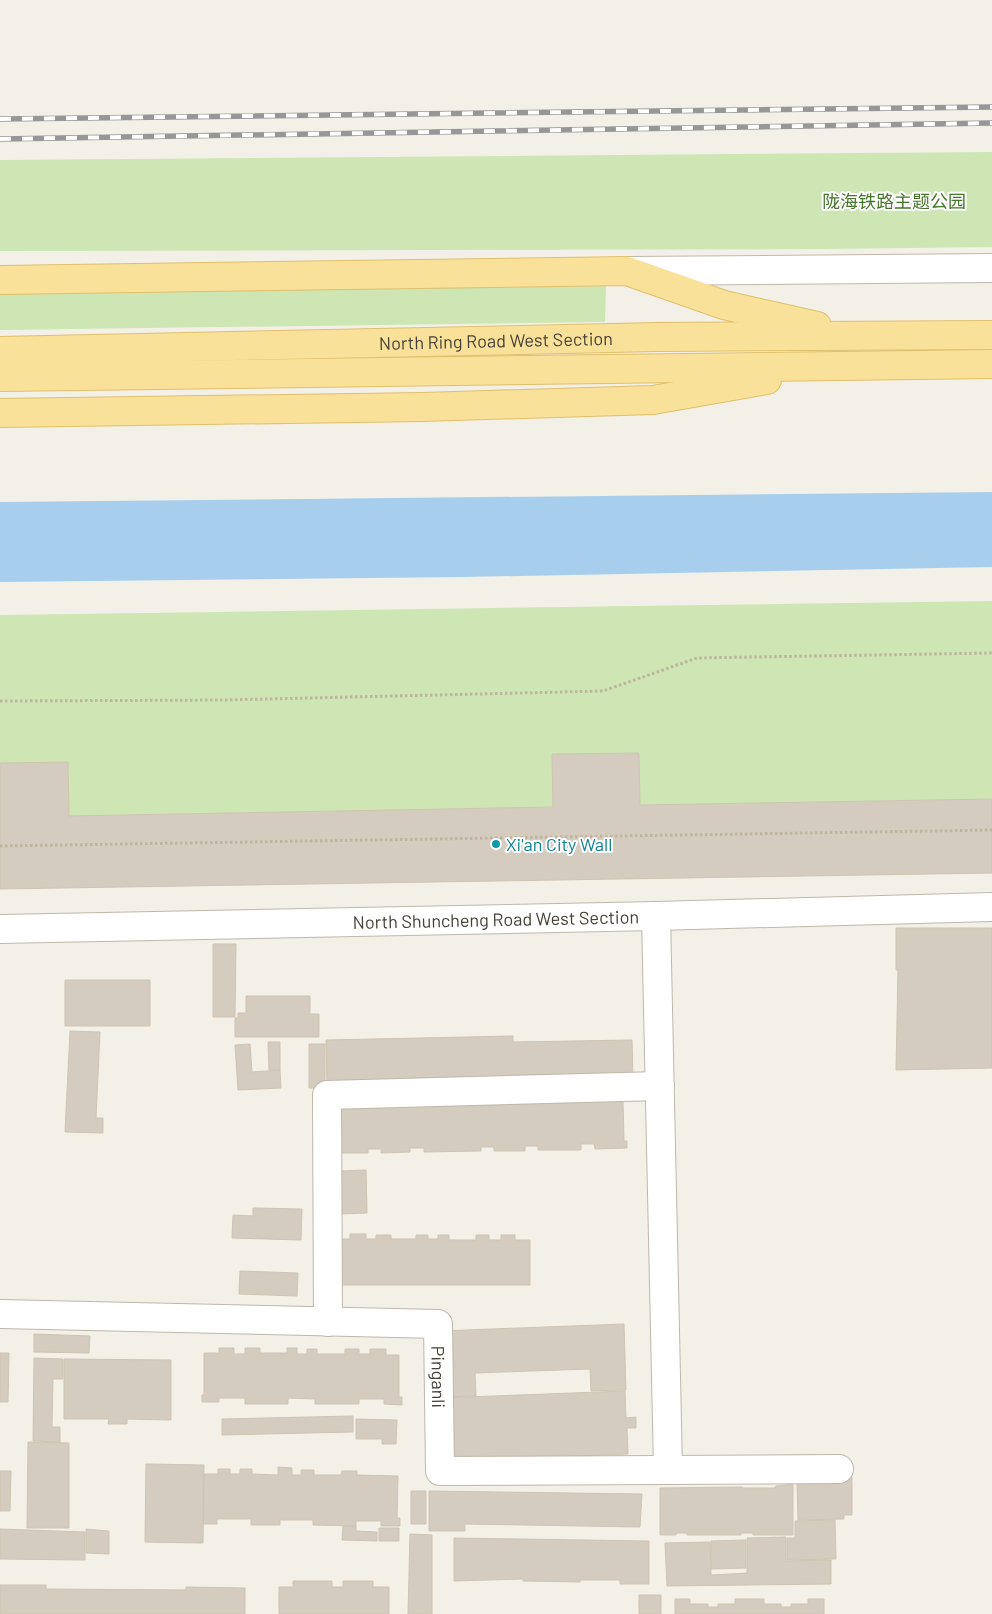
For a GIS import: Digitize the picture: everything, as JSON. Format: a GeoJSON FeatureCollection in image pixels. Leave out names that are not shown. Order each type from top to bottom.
{"type":"FeatureCollection","features":[{"type":"Feature","properties":{"kind":"main road"},"geometry":{"type":"LineString","coordinates":[[0,280],[627,271],[724,305],[867,337]]}},
{"type":"Feature","properties":{"kind":"main road","name":"North Ring Road West Section"},"geometry":{"type":"LineString","coordinates":[[0,351],[657,337],[992,335]]}},
{"type":"Feature","properties":{"kind":"main road","name":"North Ring Road West Section"},"geometry":{"type":"LineString","coordinates":[[0,377],[992,364]]}},
{"type":"Feature","properties":{"kind":"main road"},"geometry":{"type":"LineString","coordinates":[[0,413],[422,407],[653,400],[850,366]]}},
{"type":"Feature","properties":{"kind":"street"},"geometry":{"type":"LineString","coordinates":[[627,271],[992,268]]}},
{"type":"Feature","properties":{"kind":"street","name":"North Shuncheng Road West Section"},"geometry":{"type":"LineString","coordinates":[[0,929],[656,916],[992,907]]}},
{"type":"Feature","properties":{"kind":"street"},"geometry":{"type":"LineString","coordinates":[[656,916],[668,1469]]}},
{"type":"Feature","properties":{"kind":"street"},"geometry":{"type":"LineString","coordinates":[[328,1322],[327,1095],[660,1086]]}},
{"type":"Feature","properties":{"kind":"street","name":"Pinganli"},"geometry":{"type":"LineString","coordinates":[[0,1314],[438,1324],[440,1470],[839,1469]]}},
{"type":"Feature","properties":{"kind":"path"},"geometry":{"type":"LineString","coordinates":[[0,700],[226,700],[604,691],[698,658],[992,653]]}},
{"type":"Feature","properties":{"kind":"path"},"geometry":{"type":"LineString","coordinates":[[0,846],[992,830]]}},
{"type":"Feature","properties":{"kind":"green space","name":"陇海铁路主题公园"},"geometry":{"type":"Polygon","coordinates":[[[992,152],[992,247],[0,251],[0,160],[992,152]]]}},
{"type":"Feature","properties":{"kind":"green space"},"geometry":{"type":"Polygon","coordinates":[[[606,286],[605,322],[0,330],[0,293],[606,286]]]}},
{"type":"Feature","properties":{"kind":"green space"},"geometry":{"type":"Polygon","coordinates":[[[992,601],[992,799],[640,805],[639,753],[552,754],[553,807],[69,816],[68,762],[0,763],[0,615],[992,601]]]}},
{"type":"Feature","properties":{"kind":"water"},"geometry":{"type":"Polygon","coordinates":[[[992,492],[992,567],[463,577],[0,582],[0,502],[992,492]]]}},
{"type":"Feature","properties":{"kind":"building","name":"Xi'an City Wall"},"geometry":{"type":"Polygon","coordinates":[[[639,753],[640,805],[992,799],[992,873],[0,889],[0,763],[68,762],[69,816],[553,807],[552,754],[639,753]]]}},
{"type":"Feature","properties":{"kind":"building"},"geometry":{"type":"Polygon","coordinates":[[[896,928],[992,928],[992,1068],[896,1070],[898,970],[896,970],[896,928]]]}},
{"type":"Feature","properties":{"kind":"building"},"geometry":{"type":"Polygon","coordinates":[[[213,944],[236,944],[235,1017],[213,1017],[213,944]]]}},
{"type":"Feature","properties":{"kind":"building"},"geometry":{"type":"Polygon","coordinates":[[[65,980],[150,980],[150,1026],[65,1026],[65,980]]]}},
{"type":"Feature","properties":{"kind":"building"},"geometry":{"type":"Polygon","coordinates":[[[246,996],[310,996],[310,1014],[319,1014],[319,1037],[235,1037],[235,1018],[238,1018],[238,1013],[246,1013],[246,996]]]}},
{"type":"Feature","properties":{"kind":"building"},"geometry":{"type":"Polygon","coordinates":[[[70,1031],[100,1032],[96,1118],[103,1118],[103,1133],[65,1132],[70,1031]]]}},
{"type":"Feature","properties":{"kind":"building"},"geometry":{"type":"Polygon","coordinates":[[[513,1036],[513,1042],[632,1040],[633,1078],[327,1085],[326,1040],[513,1036]]]}},
{"type":"Feature","properties":{"kind":"building"},"geometry":{"type":"Polygon","coordinates":[[[268,1042],[280,1042],[280,1070],[269,1070],[268,1042]]]}},
{"type":"Feature","properties":{"kind":"building"},"geometry":{"type":"Polygon","coordinates":[[[250,1044],[252,1072],[280,1070],[281,1088],[238,1090],[235,1045],[250,1044]]]}},
{"type":"Feature","properties":{"kind":"building"},"geometry":{"type":"Polygon","coordinates":[[[309,1044],[325,1044],[325,1088],[309,1088],[309,1044]]]}},
{"type":"Feature","properties":{"kind":"building"},"geometry":{"type":"Polygon","coordinates":[[[623,1100],[624,1141],[627,1141],[627,1148],[595,1149],[594,1144],[581,1144],[581,1150],[538,1150],[538,1146],[525,1146],[525,1151],[494,1151],[494,1147],[481,1147],[481,1151],[424,1152],[424,1148],[410,1148],[410,1152],[381,1153],[381,1149],[368,1149],[368,1153],[335,1153],[337,1105],[623,1100]]]}},
{"type":"Feature","properties":{"kind":"building"},"geometry":{"type":"Polygon","coordinates":[[[366,1170],[367,1213],[340,1214],[339,1171],[366,1170]]]}},
{"type":"Feature","properties":{"kind":"building"},"geometry":{"type":"Polygon","coordinates":[[[253,1208],[302,1209],[301,1240],[232,1238],[233,1215],[253,1216],[253,1208]]]}},
{"type":"Feature","properties":{"kind":"building"},"geometry":{"type":"Polygon","coordinates":[[[350,1234],[366,1234],[366,1239],[376,1239],[376,1235],[391,1235],[391,1239],[416,1239],[416,1235],[428,1235],[428,1239],[438,1239],[438,1235],[449,1235],[449,1240],[476,1240],[476,1235],[489,1235],[489,1240],[501,1240],[501,1235],[515,1235],[515,1240],[530,1240],[530,1285],[335,1285],[335,1239],[350,1239],[350,1234]]]}},
{"type":"Feature","properties":{"kind":"building"},"geometry":{"type":"Polygon","coordinates":[[[240,1271],[298,1273],[297,1296],[239,1294],[240,1271]]]}},
{"type":"Feature","properties":{"kind":"building"},"geometry":{"type":"Polygon","coordinates":[[[624,1324],[626,1390],[591,1391],[590,1369],[475,1373],[476,1396],[441,1397],[439,1331],[624,1324]]]}},
{"type":"Feature","properties":{"kind":"building"},"geometry":{"type":"Polygon","coordinates":[[[34,1334],[90,1336],[89,1353],[34,1352],[34,1334]]]}},
{"type":"Feature","properties":{"kind":"building"},"geometry":{"type":"Polygon","coordinates":[[[219,1348],[234,1348],[234,1354],[245,1354],[245,1348],[260,1348],[260,1353],[287,1353],[287,1348],[297,1348],[297,1354],[307,1354],[307,1349],[317,1349],[317,1354],[345,1354],[345,1349],[359,1349],[359,1354],[370,1354],[370,1349],[386,1349],[386,1355],[399,1355],[399,1397],[402,1397],[402,1405],[384,1404],[384,1399],[359,1399],[359,1404],[315,1404],[315,1399],[288,1398],[288,1404],[245,1404],[245,1398],[219,1398],[219,1402],[202,1402],[202,1395],[204,1395],[204,1353],[219,1353],[219,1348]]]}},
{"type":"Feature","properties":{"kind":"building"},"geometry":{"type":"Polygon","coordinates":[[[0,1353],[9,1353],[8,1402],[0,1402],[0,1353]]]}},
{"type":"Feature","properties":{"kind":"building"},"geometry":{"type":"Polygon","coordinates":[[[34,1358],[63,1359],[63,1379],[53,1379],[52,1427],[60,1427],[60,1442],[33,1441],[34,1358]]]}},
{"type":"Feature","properties":{"kind":"building"},"geometry":{"type":"Polygon","coordinates":[[[64,1359],[171,1360],[171,1420],[127,1419],[127,1424],[108,1424],[109,1419],[64,1419],[64,1359]]]}},
{"type":"Feature","properties":{"kind":"building"},"geometry":{"type":"Polygon","coordinates":[[[625,1391],[626,1418],[636,1417],[636,1428],[627,1428],[628,1454],[443,1461],[441,1398],[625,1391]]]}},
{"type":"Feature","properties":{"kind":"building"},"geometry":{"type":"Polygon","coordinates":[[[353,1416],[353,1432],[222,1435],[222,1419],[353,1416]]]}},
{"type":"Feature","properties":{"kind":"building"},"geometry":{"type":"Polygon","coordinates":[[[356,1419],[397,1420],[396,1444],[382,1444],[382,1439],[356,1439],[356,1419]]]}},
{"type":"Feature","properties":{"kind":"building"},"geometry":{"type":"Polygon","coordinates":[[[28,1442],[69,1443],[69,1528],[27,1528],[28,1442]]]}},
{"type":"Feature","properties":{"kind":"building"},"geometry":{"type":"Polygon","coordinates":[[[146,1464],[204,1465],[203,1543],[145,1542],[146,1464]]]}},
{"type":"Feature","properties":{"kind":"building"},"geometry":{"type":"Polygon","coordinates":[[[278,1467],[292,1468],[292,1475],[301,1475],[301,1470],[314,1470],[314,1475],[341,1475],[342,1471],[357,1471],[357,1475],[398,1476],[397,1518],[400,1518],[400,1526],[381,1526],[381,1521],[356,1521],[356,1526],[313,1525],[313,1520],[280,1520],[280,1525],[251,1525],[251,1519],[217,1519],[217,1524],[203,1524],[204,1474],[218,1474],[218,1469],[230,1469],[230,1474],[240,1474],[240,1469],[252,1469],[252,1474],[278,1475],[278,1467]]]}},
{"type":"Feature","properties":{"kind":"building"},"geometry":{"type":"Polygon","coordinates":[[[0,1471],[11,1471],[10,1511],[0,1511],[0,1471]]]}},
{"type":"Feature","properties":{"kind":"building"},"geometry":{"type":"Polygon","coordinates":[[[852,1477],[852,1515],[844,1515],[844,1519],[798,1520],[797,1483],[825,1478],[852,1477]]]}},
{"type":"Feature","properties":{"kind":"building"},"geometry":{"type":"Polygon","coordinates":[[[793,1484],[793,1535],[753,1535],[753,1533],[741,1533],[741,1535],[687,1535],[687,1533],[676,1533],[676,1535],[660,1535],[660,1488],[774,1488],[776,1486],[793,1484]]]}},
{"type":"Feature","properties":{"kind":"building"},"geometry":{"type":"Polygon","coordinates":[[[411,1491],[426,1491],[426,1524],[411,1524],[411,1491]]]}},
{"type":"Feature","properties":{"kind":"building"},"geometry":{"type":"Polygon","coordinates":[[[429,1491],[642,1494],[640,1527],[465,1524],[465,1531],[429,1531],[429,1491]]]}},
{"type":"Feature","properties":{"kind":"building"},"geometry":{"type":"Polygon","coordinates":[[[835,1520],[836,1559],[787,1560],[787,1538],[795,1538],[795,1521],[835,1520]]]}},
{"type":"Feature","properties":{"kind":"building"},"geometry":{"type":"Polygon","coordinates":[[[343,1526],[356,1526],[356,1531],[377,1532],[377,1541],[342,1540],[343,1526]]]}},
{"type":"Feature","properties":{"kind":"building"},"geometry":{"type":"Polygon","coordinates":[[[379,1528],[399,1528],[399,1541],[379,1541],[379,1528]]]}},
{"type":"Feature","properties":{"kind":"building"},"geometry":{"type":"Polygon","coordinates":[[[0,1529],[85,1532],[85,1560],[0,1559],[0,1529]]]}},
{"type":"Feature","properties":{"kind":"building"},"geometry":{"type":"Polygon","coordinates":[[[86,1529],[109,1531],[109,1554],[86,1553],[86,1529]]]}},
{"type":"Feature","properties":{"kind":"building"},"geometry":{"type":"Polygon","coordinates":[[[410,1534],[432,1535],[432,1614],[408,1614],[410,1534]]]}},
{"type":"Feature","properties":{"kind":"building"},"geometry":{"type":"Polygon","coordinates":[[[786,1537],[786,1561],[831,1560],[831,1584],[667,1586],[665,1543],[710,1542],[711,1575],[747,1573],[747,1538],[786,1537]]]}},
{"type":"Feature","properties":{"kind":"building"},"geometry":{"type":"Polygon","coordinates":[[[454,1538],[649,1541],[649,1584],[620,1584],[620,1580],[580,1580],[580,1582],[523,1581],[523,1579],[454,1581],[454,1538]]]}},
{"type":"Feature","properties":{"kind":"building"},"geometry":{"type":"Polygon","coordinates":[[[746,1540],[746,1568],[711,1569],[711,1541],[746,1540]]]}},
{"type":"Feature","properties":{"kind":"building"},"geometry":{"type":"Polygon","coordinates":[[[293,1581],[332,1581],[332,1587],[343,1587],[343,1581],[373,1581],[373,1587],[389,1587],[389,1614],[279,1614],[279,1587],[293,1587],[293,1581]]]}},
{"type":"Feature","properties":{"kind":"building"},"geometry":{"type":"Polygon","coordinates":[[[0,1585],[46,1585],[46,1589],[186,1590],[186,1587],[245,1588],[245,1614],[0,1614],[0,1585]]]}},
{"type":"Feature","properties":{"kind":"building"},"geometry":{"type":"Polygon","coordinates":[[[639,1595],[661,1595],[661,1614],[639,1614],[639,1595]]]}},
{"type":"Feature","properties":{"kind":"building"},"geometry":{"type":"Polygon","coordinates":[[[675,1599],[690,1599],[690,1604],[708,1604],[708,1607],[718,1607],[718,1604],[735,1604],[735,1599],[764,1599],[764,1604],[781,1604],[781,1607],[791,1607],[791,1604],[808,1604],[808,1599],[824,1599],[824,1614],[675,1614],[675,1599]]]}},
{"type":"Feature","properties":{"kind":"railway"},"geometry":{"type":"LineString","coordinates":[[0,119],[992,107]]}},
{"type":"Feature","properties":{"kind":"railway"},"geometry":{"type":"LineString","coordinates":[[0,139],[992,123]]}},
{"type":"Feature","properties":{"kind":"place","name":"Xi'an City Wall"},"geometry":{"type":"Point","coordinates":[496,844]}}]}
